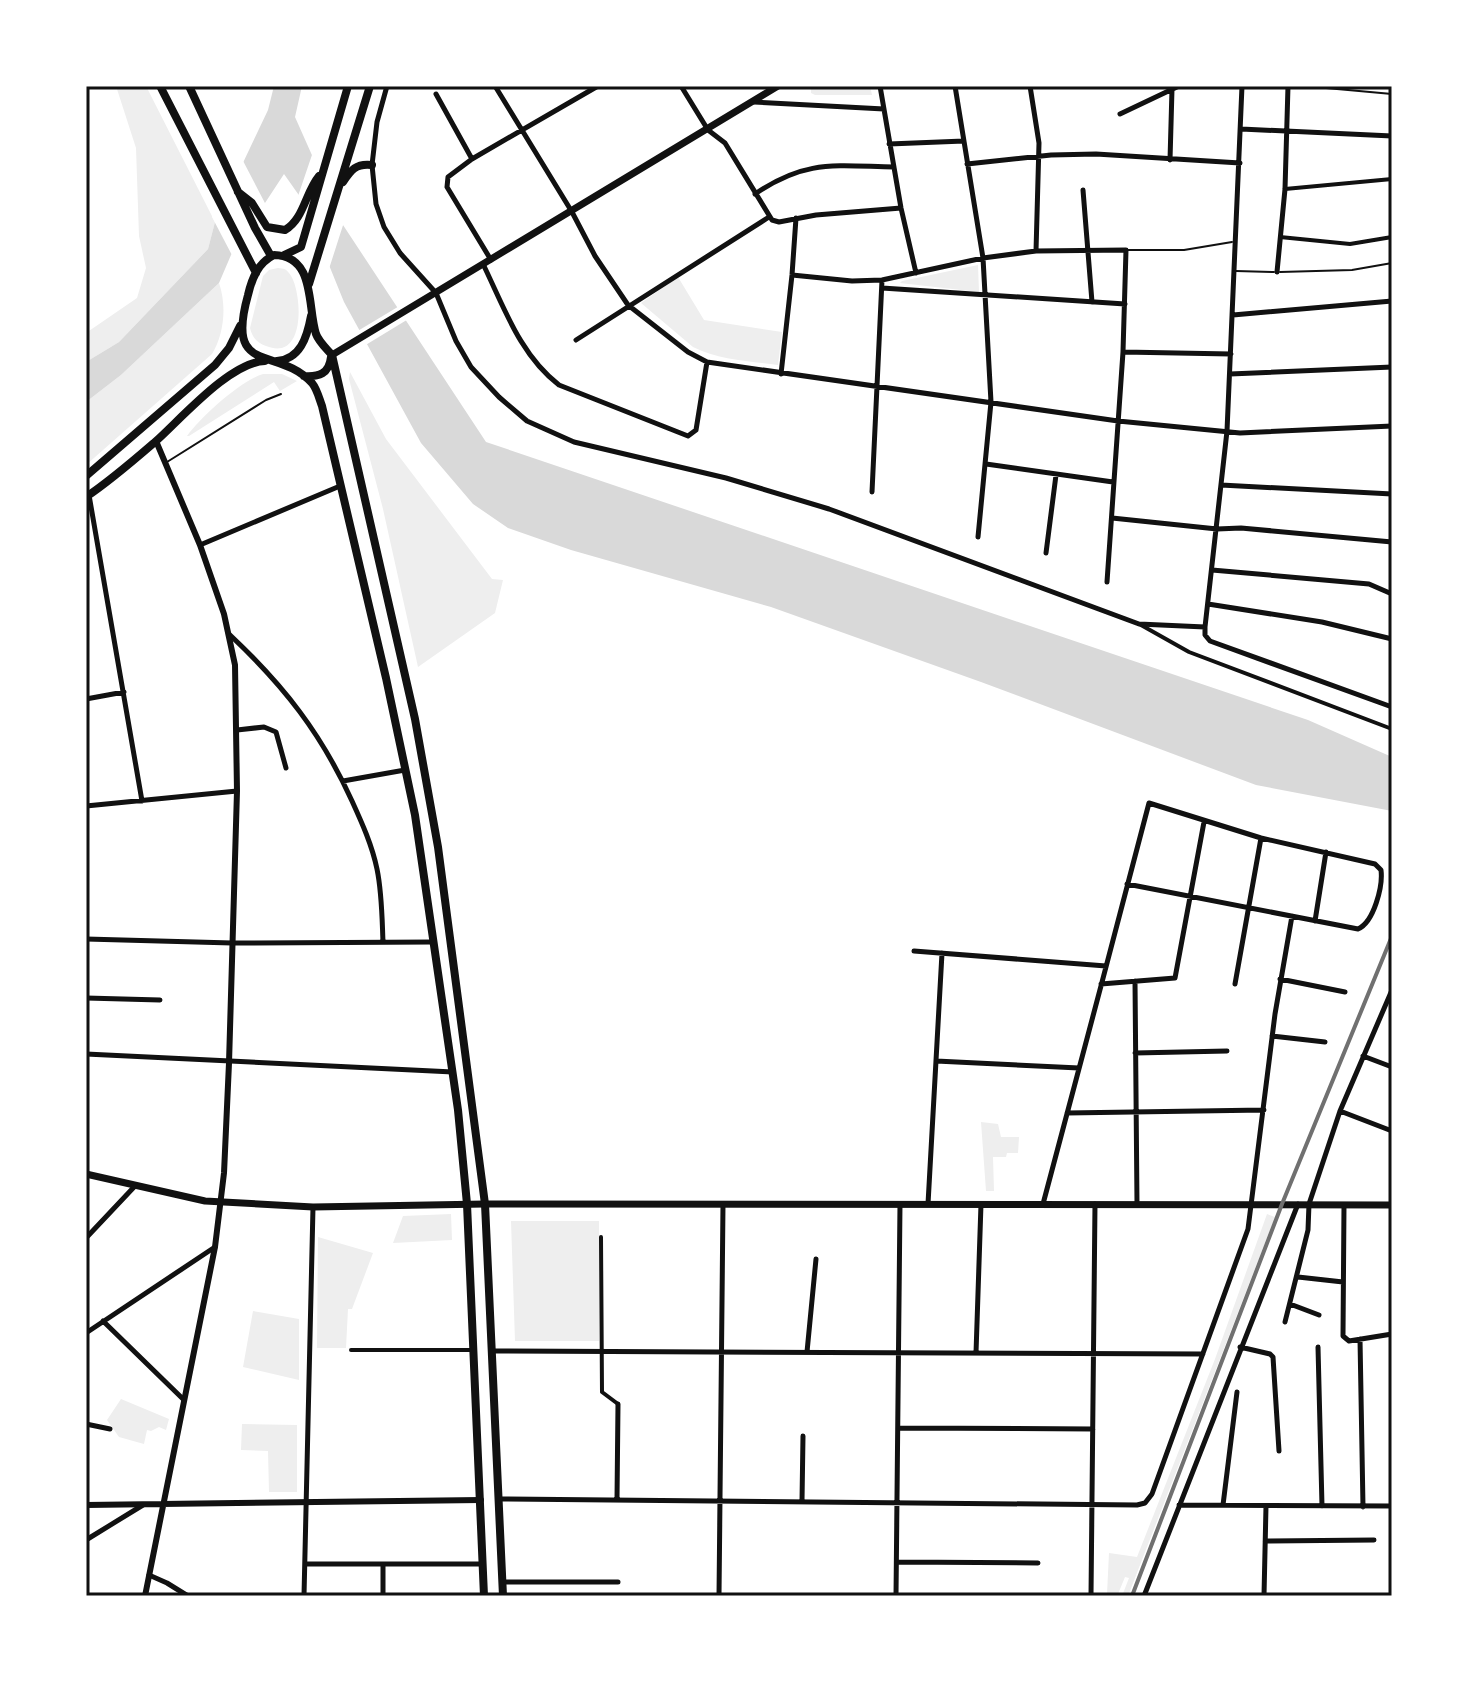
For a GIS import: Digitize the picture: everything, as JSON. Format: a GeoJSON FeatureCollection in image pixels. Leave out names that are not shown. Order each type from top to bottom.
{"type":"FeatureCollection","features":[{"type":"Feature","properties":{"kind":"main road"},"geometry":{"type":"LineString","coordinates":[[160,86],[256,273]]}},
{"type":"Feature","properties":{"kind":"main road"},"geometry":{"type":"LineString","coordinates":[[189,86],[271,256]]}},
{"type":"Feature","properties":{"kind":"main road"},"geometry":{"type":"LineString","coordinates":[[86,476],[215,365],[229,348],[242,321],[256,273],[271,256],[294,253],[301,247],[348,86]]}},
{"type":"Feature","properties":{"kind":"main road"},"geometry":{"type":"LineString","coordinates":[[308,286],[370,86]]}},
{"type":"Feature","properties":{"kind":"main road"},"geometry":{"type":"LineString","coordinates":[[304,376],[325,373],[332,355],[778,86]]}},
{"type":"Feature","properties":{"kind":"main road"},"geometry":{"type":"LineString","coordinates":[[345,174],[356,166],[372,165]]}},
{"type":"Feature","properties":{"kind":"main road"},"geometry":{"type":"LineString","coordinates":[[238,192],[252,203],[264,224],[276,230],[291,227],[300,215],[311,187],[322,173]]}},
{"type":"Feature","properties":{"kind":"main road"},"geometry":{"type":"LineString","coordinates":[[283,256],[298,264],[308,286],[318,339],[332,355],[423,757],[438,847],[485,1204],[503,1596]]}},
{"type":"Feature","properties":{"kind":"main road"},"geometry":{"type":"LineString","coordinates":[[87,496],[156,441],[223,381],[250,364],[287,360],[295,355],[305,339],[312,312]]}},
{"type":"Feature","properties":{"kind":"main road"},"geometry":{"type":"LineString","coordinates":[[242,321],[246,345],[256,356],[304,376],[314,385],[322,406],[406,770],[453,1073],[467,1204],[484,1596]]}},
{"type":"Feature","properties":{"kind":"main road"},"geometry":{"type":"LineString","coordinates":[[86,1174],[221,1202],[313,1207],[467,1204],[1392,1205]]}},
{"type":"Feature","properties":{"kind":"street"},"geometry":{"type":"LineString","coordinates":[[387,86],[377,122],[372,165],[376,204],[384,227],[396,247],[435,294],[465,358],[508,406],[544,431],[615,454],[737,481],[829,509],[1139,624],[1189,652],[1392,729]]}},
{"type":"Feature","properties":{"kind":"street"},"geometry":{"type":"LineString","coordinates":[[495,86],[572,212],[595,256],[628,305],[688,352],[707,362],[1118,421],[1251,433],[1392,426]]}},
{"type":"Feature","properties":{"kind":"street"},"geometry":{"type":"LineString","coordinates":[[598,86],[472,159],[452,172],[447,182],[527,352],[559,385],[688,436],[696,430],[707,362]]}},
{"type":"Feature","properties":{"kind":"street"},"geometry":{"type":"LineString","coordinates":[[681,86],[708,130],[725,143],[769,217],[779,222],[901,208]]}},
{"type":"Feature","properties":{"kind":"street"},"geometry":{"type":"LineString","coordinates":[[880,86],[901,208],[916,273]]}},
{"type":"Feature","properties":{"kind":"street"},"geometry":{"type":"LineString","coordinates":[[955,86],[983,258],[991,402],[978,537]]}},
{"type":"Feature","properties":{"kind":"street"},"geometry":{"type":"LineString","coordinates":[[1030,86],[1039,143],[1036,251]]}},
{"type":"Feature","properties":{"kind":"street"},"geometry":{"type":"LineString","coordinates":[[1242,86],[1227,431],[1205,635],[1210,641],[1392,707]]}},
{"type":"Feature","properties":{"kind":"street"},"geometry":{"type":"LineString","coordinates":[[1277,272],[1285,189],[1288,86]]}},
{"type":"Feature","properties":{"kind":"street"},"geometry":{"type":"LineString","coordinates":[[1120,114],[1176,88],[1170,160]]}},
{"type":"Feature","properties":{"kind":"street"},"geometry":{"type":"LineString","coordinates":[[436,94],[472,159]]}},
{"type":"Feature","properties":{"kind":"street"},"geometry":{"type":"LineString","coordinates":[[754,102],[884,109]]}},
{"type":"Feature","properties":{"kind":"street"},"geometry":{"type":"LineString","coordinates":[[1241,129],[1392,136]]}},
{"type":"Feature","properties":{"kind":"street"},"geometry":{"type":"LineString","coordinates":[[889,144],[965,141]]}},
{"type":"Feature","properties":{"kind":"street"},"geometry":{"type":"LineString","coordinates":[[967,164],[1096,154],[1240,163]]}},
{"type":"Feature","properties":{"kind":"street"},"geometry":{"type":"LineString","coordinates":[[755,194],[782,177],[806,168],[894,167]]}},
{"type":"Feature","properties":{"kind":"street"},"geometry":{"type":"LineString","coordinates":[[1285,189],[1392,179]]}},
{"type":"Feature","properties":{"kind":"street"},"geometry":{"type":"LineString","coordinates":[[1083,190],[1092,302]]}},
{"type":"Feature","properties":{"kind":"street"},"geometry":{"type":"LineString","coordinates":[[576,340],[769,217]]}},
{"type":"Feature","properties":{"kind":"street"},"geometry":{"type":"LineString","coordinates":[[781,374],[796,218]]}},
{"type":"Feature","properties":{"kind":"street"},"geometry":{"type":"LineString","coordinates":[[1280,237],[1350,244],[1392,237]]}},
{"type":"Feature","properties":{"kind":"street"},"geometry":{"type":"LineString","coordinates":[[792,275],[852,281],[882,280],[983,258],[1036,251],[1126,250],[1123,352],[1107,582]]}},
{"type":"Feature","properties":{"kind":"street"},"geometry":{"type":"LineString","coordinates":[[872,492],[882,280]]}},
{"type":"Feature","properties":{"kind":"street"},"geometry":{"type":"LineString","coordinates":[[882,288],[1125,304]]}},
{"type":"Feature","properties":{"kind":"street"},"geometry":{"type":"LineString","coordinates":[[1233,315],[1392,301]]}},
{"type":"Feature","properties":{"kind":"street"},"geometry":{"type":"LineString","coordinates":[[1123,352],[1231,354]]}},
{"type":"Feature","properties":{"kind":"street"},"geometry":{"type":"LineString","coordinates":[[1230,374],[1392,367]]}},
{"type":"Feature","properties":{"kind":"street"},"geometry":{"type":"LineString","coordinates":[[145,1596],[215,1247],[221,1202],[229,1063],[237,791],[235,665],[230,635],[200,545],[156,441]]}},
{"type":"Feature","properties":{"kind":"street"},"geometry":{"type":"LineString","coordinates":[[986,464],[1113,482]]}},
{"type":"Feature","properties":{"kind":"street"},"geometry":{"type":"LineString","coordinates":[[1046,553],[1056,475]]}},
{"type":"Feature","properties":{"kind":"street"},"geometry":{"type":"LineString","coordinates":[[1221,485],[1392,494]]}},
{"type":"Feature","properties":{"kind":"street"},"geometry":{"type":"LineString","coordinates":[[200,545],[340,486]]}},
{"type":"Feature","properties":{"kind":"street"},"geometry":{"type":"LineString","coordinates":[[87,496],[142,801]]}},
{"type":"Feature","properties":{"kind":"street"},"geometry":{"type":"LineString","coordinates":[[1112,518],[1392,542]]}},
{"type":"Feature","properties":{"kind":"street"},"geometry":{"type":"LineString","coordinates":[[1212,570],[1369,584],[1392,594]]}},
{"type":"Feature","properties":{"kind":"street"},"geometry":{"type":"LineString","coordinates":[[1208,604],[1322,622],[1392,639]]}},
{"type":"Feature","properties":{"kind":"street"},"geometry":{"type":"LineString","coordinates":[[1139,624],[1205,627]]}},
{"type":"Feature","properties":{"kind":"street"},"geometry":{"type":"LineString","coordinates":[[230,635],[292,700],[326,748],[343,781],[367,836],[377,869],[383,942]]}},
{"type":"Feature","properties":{"kind":"street"},"geometry":{"type":"LineString","coordinates":[[86,699],[124,692]]}},
{"type":"Feature","properties":{"kind":"street"},"geometry":{"type":"LineString","coordinates":[[237,730],[264,727],[276,732],[286,768]]}},
{"type":"Feature","properties":{"kind":"street"},"geometry":{"type":"LineString","coordinates":[[343,781],[406,770]]}},
{"type":"Feature","properties":{"kind":"street"},"geometry":{"type":"LineString","coordinates":[[86,806],[237,791]]}},
{"type":"Feature","properties":{"kind":"street"},"geometry":{"type":"LineString","coordinates":[[1043,1204],[1127,884],[1149,803],[1261,838],[1369,862],[1381,870],[1381,890],[1366,923],[1358,929],[1127,884]]}},
{"type":"Feature","properties":{"kind":"street"},"geometry":{"type":"LineString","coordinates":[[1101,984],[1175,978],[1204,822]]}},
{"type":"Feature","properties":{"kind":"street"},"geometry":{"type":"LineString","coordinates":[[1235,984],[1261,838]]}},
{"type":"Feature","properties":{"kind":"street"},"geometry":{"type":"LineString","coordinates":[[1315,921],[1326,852]]}},
{"type":"Feature","properties":{"kind":"street"},"geometry":{"type":"LineString","coordinates":[[499,1499],[1145,1503],[1152,1494],[1248,1229],[1280,979],[1292,916]]}},
{"type":"Feature","properties":{"kind":"street"},"geometry":{"type":"LineString","coordinates":[[86,939],[232,943],[434,942]]}},
{"type":"Feature","properties":{"kind":"street"},"geometry":{"type":"LineString","coordinates":[[914,951],[1106,966]]}},
{"type":"Feature","properties":{"kind":"street"},"geometry":{"type":"LineString","coordinates":[[928,1204],[942,953]]}},
{"type":"Feature","properties":{"kind":"street"},"geometry":{"type":"LineString","coordinates":[[1280,979],[1345,992]]}},
{"type":"Feature","properties":{"kind":"street"},"geometry":{"type":"LineString","coordinates":[[1135,981],[1137,1204]]}},
{"type":"Feature","properties":{"kind":"street"},"geometry":{"type":"LineString","coordinates":[[1285,1322],[1308,1230],[1309,1204],[1340,1111],[1392,990]]}},
{"type":"Feature","properties":{"kind":"street"},"geometry":{"type":"LineString","coordinates":[[86,998],[160,1000]]}},
{"type":"Feature","properties":{"kind":"street"},"geometry":{"type":"LineString","coordinates":[[1272,1036],[1325,1042]]}},
{"type":"Feature","properties":{"kind":"street"},"geometry":{"type":"LineString","coordinates":[[1135,1053],[1227,1051]]}},
{"type":"Feature","properties":{"kind":"street"},"geometry":{"type":"LineString","coordinates":[[86,1054],[453,1073]]}},
{"type":"Feature","properties":{"kind":"street"},"geometry":{"type":"LineString","coordinates":[[1363,1056],[1392,1067]]}},
{"type":"Feature","properties":{"kind":"street"},"geometry":{"type":"LineString","coordinates":[[936,1061],[1079,1068]]}},
{"type":"Feature","properties":{"kind":"street"},"geometry":{"type":"LineString","coordinates":[[1067,1113],[1264,1110]]}},
{"type":"Feature","properties":{"kind":"street"},"geometry":{"type":"LineString","coordinates":[[1340,1111],[1392,1131]]}},
{"type":"Feature","properties":{"kind":"street"},"geometry":{"type":"LineString","coordinates":[[86,1238],[136,1185]]}},
{"type":"Feature","properties":{"kind":"street"},"geometry":{"type":"LineString","coordinates":[[719,1596],[723,1204]]}},
{"type":"Feature","properties":{"kind":"street"},"geometry":{"type":"LineString","coordinates":[[896,1596],[900,1204]]}},
{"type":"Feature","properties":{"kind":"street"},"geometry":{"type":"LineString","coordinates":[[976,1353],[981,1204]]}},
{"type":"Feature","properties":{"kind":"street"},"geometry":{"type":"LineString","coordinates":[[1091,1596],[1095,1204]]}},
{"type":"Feature","properties":{"kind":"street"},"geometry":{"type":"LineString","coordinates":[[1144,1596],[1298,1204]]}},
{"type":"Feature","properties":{"kind":"street"},"geometry":{"type":"LineString","coordinates":[[1344,1205],[1343,1336],[1349,1341],[1392,1335],[1392,1205]]}},
{"type":"Feature","properties":{"kind":"street"},"geometry":{"type":"LineString","coordinates":[[304,1596],[313,1207]]}},
{"type":"Feature","properties":{"kind":"street"},"geometry":{"type":"LineString","coordinates":[[601,1237],[602,1392],[618,1404],[617,1499]]}},
{"type":"Feature","properties":{"kind":"street"},"geometry":{"type":"LineString","coordinates":[[86,1333],[215,1247]]}},
{"type":"Feature","properties":{"kind":"street"},"geometry":{"type":"LineString","coordinates":[[807,1352],[816,1259]]}},
{"type":"Feature","properties":{"kind":"street"},"geometry":{"type":"LineString","coordinates":[[1298,1277],[1343,1282]]}},
{"type":"Feature","properties":{"kind":"street"},"geometry":{"type":"LineString","coordinates":[[1290,1304],[1319,1315]]}},
{"type":"Feature","properties":{"kind":"street"},"geometry":{"type":"LineString","coordinates":[[103,1321],[183,1399]]}},
{"type":"Feature","properties":{"kind":"street"},"geometry":{"type":"LineString","coordinates":[[1360,1339],[1363,1507]]}},
{"type":"Feature","properties":{"kind":"street"},"geometry":{"type":"LineString","coordinates":[[1240,1347],[1273,1357],[1279,1451]]}},
{"type":"Feature","properties":{"kind":"street"},"geometry":{"type":"LineString","coordinates":[[1318,1347],[1322,1506]]}},
{"type":"Feature","properties":{"kind":"street"},"geometry":{"type":"LineString","coordinates":[[351,1350],[473,1350]]}},
{"type":"Feature","properties":{"kind":"street"},"geometry":{"type":"LineString","coordinates":[[493,1351],[1203,1354]]}},
{"type":"Feature","properties":{"kind":"street"},"geometry":{"type":"LineString","coordinates":[[1223,1505],[1237,1392]]}},
{"type":"Feature","properties":{"kind":"street"},"geometry":{"type":"LineString","coordinates":[[86,1424],[110,1429]]}},
{"type":"Feature","properties":{"kind":"street"},"geometry":{"type":"LineString","coordinates":[[898,1428],[1093,1429]]}},
{"type":"Feature","properties":{"kind":"street"},"geometry":{"type":"LineString","coordinates":[[802,1501],[803,1436]]}},
{"type":"Feature","properties":{"kind":"street"},"geometry":{"type":"LineString","coordinates":[[86,1505],[481,1500]]}},
{"type":"Feature","properties":{"kind":"street"},"geometry":{"type":"LineString","coordinates":[[86,1540],[143,1504]]}},
{"type":"Feature","properties":{"kind":"street"},"geometry":{"type":"LineString","coordinates":[[1179,1505],[1392,1506]]}},
{"type":"Feature","properties":{"kind":"street"},"geometry":{"type":"LineString","coordinates":[[1264,1596],[1266,1506]]}},
{"type":"Feature","properties":{"kind":"street"},"geometry":{"type":"LineString","coordinates":[[1265,1541],[1374,1540]]}},
{"type":"Feature","properties":{"kind":"street"},"geometry":{"type":"LineString","coordinates":[[897,1562],[1038,1563]]}},
{"type":"Feature","properties":{"kind":"street"},"geometry":{"type":"LineString","coordinates":[[305,1564],[483,1564]]}},
{"type":"Feature","properties":{"kind":"street"},"geometry":{"type":"LineString","coordinates":[[383,1564],[383,1596]]}},
{"type":"Feature","properties":{"kind":"street"},"geometry":{"type":"LineString","coordinates":[[149,1575],[188,1596]]}},
{"type":"Feature","properties":{"kind":"street"},"geometry":{"type":"LineString","coordinates":[[502,1582],[618,1582]]}},
{"type":"Feature","properties":{"kind":"lane"},"geometry":{"type":"LineString","coordinates":[[1304,86],[1392,94]]}},
{"type":"Feature","properties":{"kind":"lane"},"geometry":{"type":"LineString","coordinates":[[1126,250],[1184,250],[1236,241]]}},
{"type":"Feature","properties":{"kind":"lane"},"geometry":{"type":"LineString","coordinates":[[1235,271],[1352,270],[1392,263]]}},
{"type":"Feature","properties":{"kind":"lane"},"geometry":{"type":"LineString","coordinates":[[166,463],[266,400],[281,394]]}},
{"type":"Feature","properties":{"kind":"shaded area"},"geometry":{"type":"Polygon","coordinates":[[[116,86],[146,86],[215,222],[208,249],[119,342],[86,362],[86,333],[137,298],[146,268],[139,236],[136,148],[116,86]]]}},
{"type":"Feature","properties":{"kind":"shaded area"},"geometry":{"type":"Polygon","coordinates":[[[274,86],[302,86],[295,117],[343,225],[486,442],[1308,720],[1392,757],[1392,811],[1256,785],[771,607],[571,550],[508,528],[473,504],[421,443],[344,302],[303,201],[284,174],[231,255],[219,283],[121,375],[86,402],[86,362],[119,342],[208,249],[215,222],[268,110],[274,86]]]}},
{"type":"Feature","properties":{"kind":"shaded area"},"geometry":{"type":"Polygon","coordinates":[[[811,86],[870,86],[872,95],[815,95],[811,93],[811,86]]]}},
{"type":"Feature","properties":{"kind":"shaded area"},"geometry":{"type":"Polygon","coordinates":[[[978,265],[979,292],[900,283],[902,281],[978,265]]]}},
{"type":"Feature","properties":{"kind":"shaded area"},"geometry":{"type":"Polygon","coordinates":[[[278,268],[289,273],[299,307],[295,334],[289,344],[280,348],[260,343],[250,328],[263,276],[269,270],[278,268]]]}},
{"type":"Feature","properties":{"kind":"shaded area"},"geometry":{"type":"Polygon","coordinates":[[[678,277],[704,320],[782,332],[778,365],[724,357],[693,347],[641,303],[678,277]]]}},
{"type":"Feature","properties":{"kind":"shaded area"},"geometry":{"type":"Polygon","coordinates":[[[219,283],[223,320],[212,354],[86,465],[86,402],[121,375],[219,283]]]}},
{"type":"Feature","properties":{"kind":"shaded area"},"geometry":{"type":"Polygon","coordinates":[[[350,372],[386,439],[492,579],[503,580],[495,613],[418,667],[383,509],[349,379],[350,372]]]}},
{"type":"Feature","properties":{"kind":"shaded area"},"geometry":{"type":"Polygon","coordinates":[[[263,374],[282,374],[297,381],[280,391],[274,382],[187,436],[222,400],[263,374]]]}},
{"type":"Feature","properties":{"kind":"shaded area"},"geometry":{"type":"Polygon","coordinates":[[[981,1122],[998,1124],[1001,1137],[1019,1137],[1018,1153],[993,1157],[994,1191],[986,1191],[981,1122]]]}},
{"type":"Feature","properties":{"kind":"shaded area"},"geometry":{"type":"Polygon","coordinates":[[[451,1214],[452,1240],[393,1243],[403,1216],[451,1214]]]}},
{"type":"Feature","properties":{"kind":"shaded area"},"geometry":{"type":"Polygon","coordinates":[[[1267,1214],[1275,1217],[1128,1596],[1122,1596],[1129,1578],[1125,1577],[1118,1594],[1107,1594],[1109,1553],[1137,1557],[1215,1359],[1267,1214]]]}},
{"type":"Feature","properties":{"kind":"shaded area"},"geometry":{"type":"Polygon","coordinates":[[[511,1221],[599,1221],[599,1341],[515,1341],[511,1221]]]}},
{"type":"Feature","properties":{"kind":"shaded area"},"geometry":{"type":"Polygon","coordinates":[[[318,1237],[373,1253],[352,1309],[348,1309],[346,1348],[317,1348],[318,1237]]]}},
{"type":"Feature","properties":{"kind":"shaded area"},"geometry":{"type":"Polygon","coordinates":[[[253,1311],[299,1319],[299,1380],[243,1367],[253,1311]]]}},
{"type":"Feature","properties":{"kind":"shaded area"},"geometry":{"type":"Polygon","coordinates":[[[121,1399],[169,1419],[166,1430],[159,1427],[147,1430],[144,1444],[119,1437],[107,1420],[121,1399]]]}},
{"type":"Feature","properties":{"kind":"shaded area"},"geometry":{"type":"Polygon","coordinates":[[[242,1424],[297,1425],[297,1492],[269,1492],[268,1451],[241,1450],[242,1424]]]}},
{"type":"Feature","properties":{"kind":"pier"},"geometry":{"type":"Polygon","coordinates":[[[314,149],[345,219],[328,272],[297,199],[314,149]]]}},
{"type":"Feature","properties":{"kind":"pier"},"geometry":{"type":"Polygon","coordinates":[[[241,157],[267,207],[234,259],[212,217],[241,157]]]}},
{"type":"Feature","properties":{"kind":"pier"},"geometry":{"type":"Polygon","coordinates":[[[401,305],[410,318],[364,346],[356,332],[401,305]]]}},
{"type":"Feature","properties":{"kind":"railway"},"geometry":{"type":"LineString","coordinates":[[1132,1596],[1282,1204],[1392,936]]}}]}
